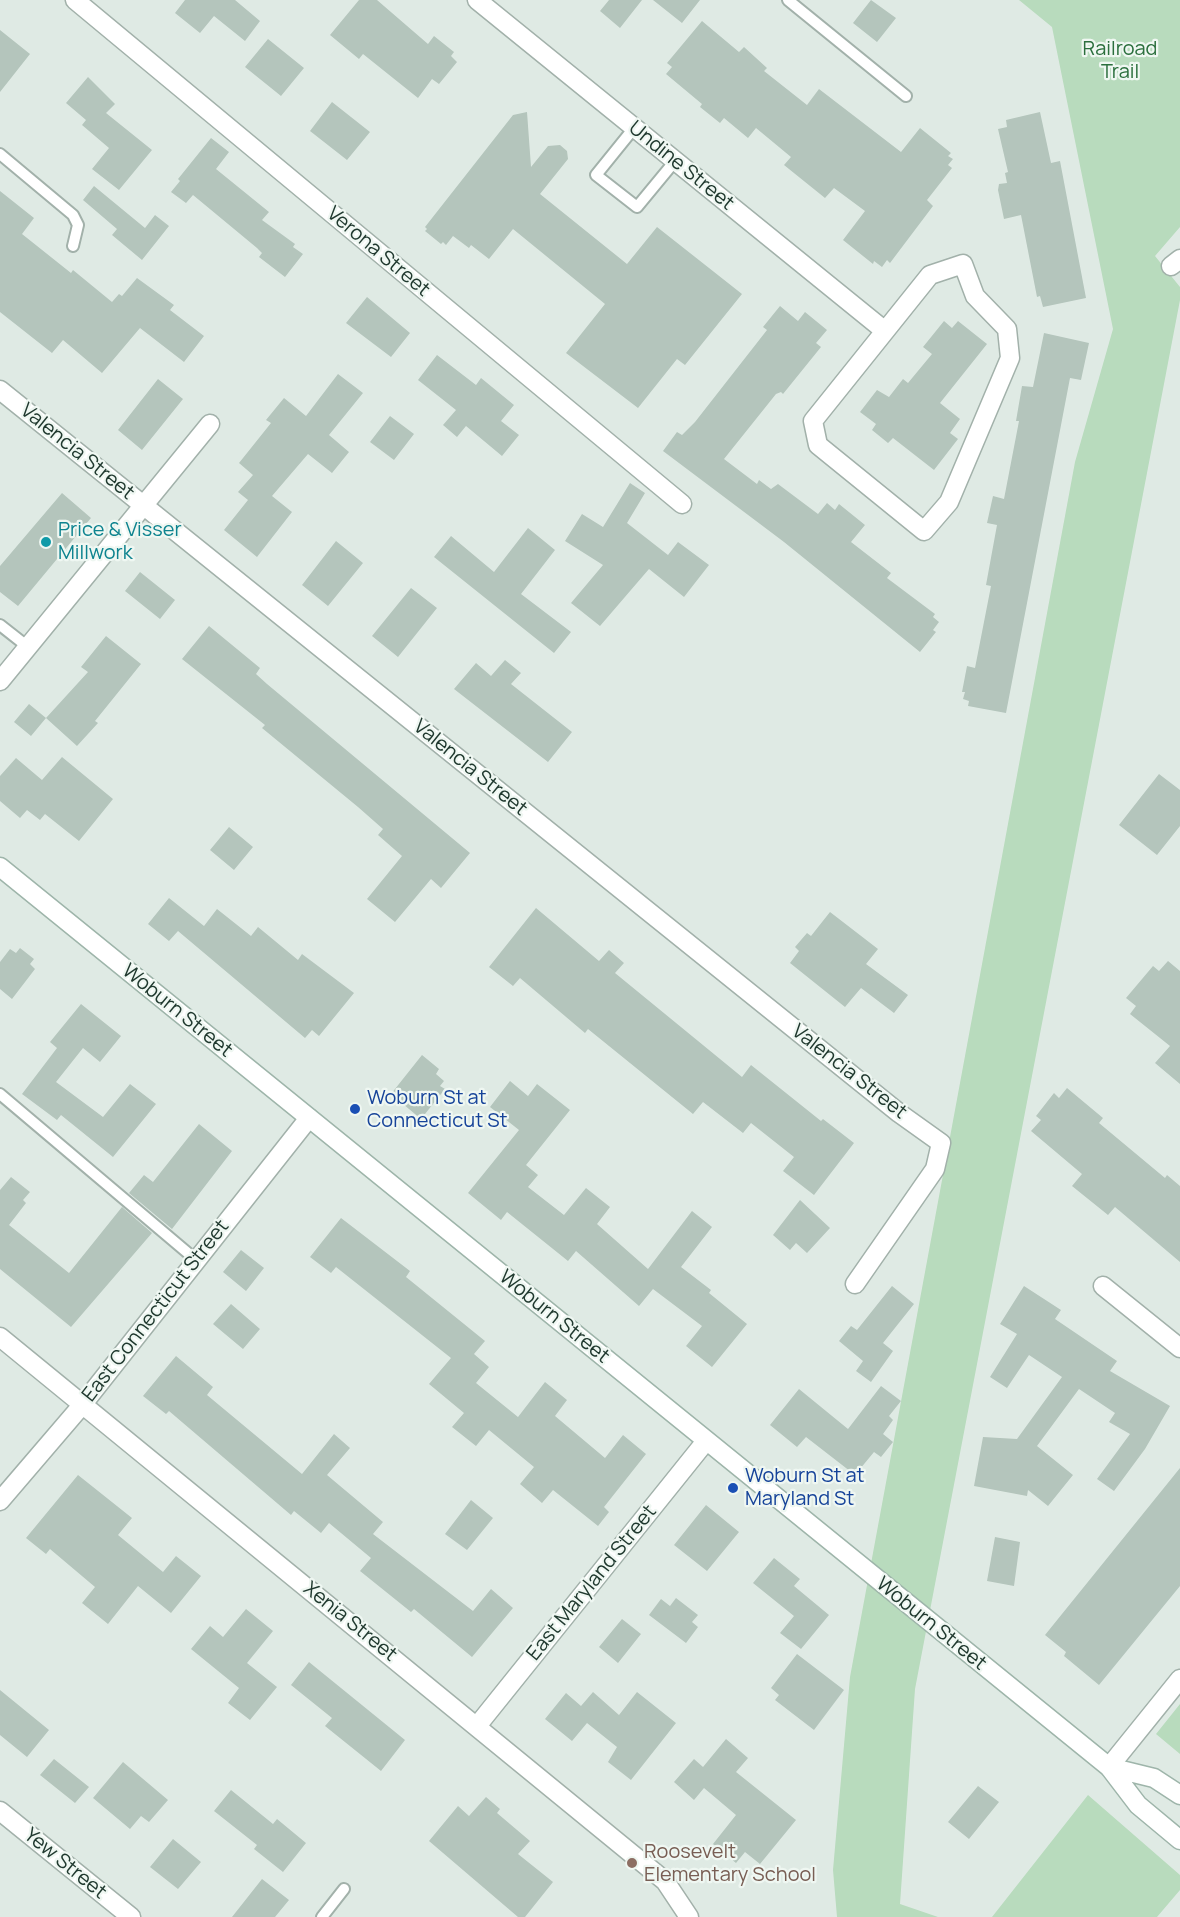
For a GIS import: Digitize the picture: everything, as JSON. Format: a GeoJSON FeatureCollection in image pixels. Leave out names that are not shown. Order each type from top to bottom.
{"type":"FeatureCollection","features":[{"type":"Feature","properties":{"kind":"street","name":"Verona Street"},"geometry":{"type":"LineString","coordinates":[[75,0],[682,504]]}},
{"type":"Feature","properties":{"kind":"street","name":"Undine Street"},"geometry":{"type":"LineString","coordinates":[[477,0],[885,331]]}},
{"type":"Feature","properties":{"kind":"street"},"geometry":{"type":"LineString","coordinates":[[963,264],[975,296],[1007,329],[1010,358],[950,502],[924,531],[818,445],[813,421],[885,331],[930,275],[963,264]]}},
{"type":"Feature","properties":{"kind":"street","name":"Valencia Street"},"geometry":{"type":"LineString","coordinates":[[0,390],[871,1090],[941,1143],[935,1168],[855,1284]]}},
{"type":"Feature","properties":{"kind":"street"},"geometry":{"type":"LineString","coordinates":[[0,681],[210,424]]}},
{"type":"Feature","properties":{"kind":"street","name":"Woburn Street"},"geometry":{"type":"LineString","coordinates":[[0,867],[1109,1767],[1138,1805],[1180,1840]]}},
{"type":"Feature","properties":{"kind":"street","name":"East Connecticut Street"},"geometry":{"type":"LineString","coordinates":[[0,1501],[83,1404],[195,1259],[309,1118]]}},
{"type":"Feature","properties":{"kind":"street"},"geometry":{"type":"LineString","coordinates":[[1103,1286],[1180,1348]]}},
{"type":"Feature","properties":{"kind":"street","name":"Xenia Street"},"geometry":{"type":"LineString","coordinates":[[0,1337],[665,1881],[689,1917]]}},
{"type":"Feature","properties":{"kind":"street","name":"East Maryland Street"},"geometry":{"type":"LineString","coordinates":[[477,1726],[706,1441]]}},
{"type":"Feature","properties":{"kind":"street"},"geometry":{"type":"LineString","coordinates":[[1109,1767],[1180,1679]]}},
{"type":"Feature","properties":{"kind":"street","name":"Woburn Street"},"geometry":{"type":"LineString","coordinates":[[1109,1767],[1154,1778],[1180,1795]]}},
{"type":"Feature","properties":{"kind":"street","name":"Yew Street"},"geometry":{"type":"LineString","coordinates":[[0,1811],[131,1917]]}},
{"type":"Feature","properties":{"kind":"lane"},"geometry":{"type":"LineString","coordinates":[[788,0],[906,96]]}},
{"type":"Feature","properties":{"kind":"lane"},"geometry":{"type":"LineString","coordinates":[[634,128],[596,175],[637,207],[675,160]]}},
{"type":"Feature","properties":{"kind":"lane"},"geometry":{"type":"LineString","coordinates":[[0,154],[73,215],[78,225],[73,246]]}},
{"type":"Feature","properties":{"kind":"lane"},"geometry":{"type":"LineString","coordinates":[[0,625],[28,647]]}},
{"type":"Feature","properties":{"kind":"lane"},"geometry":{"type":"LineString","coordinates":[[0,1094],[195,1259]]}},
{"type":"Feature","properties":{"kind":"lane"},"geometry":{"type":"LineString","coordinates":[[322,1917],[344,1888]]}},
{"type":"Feature","properties":{"kind":"green space","name":"Railroad Trail"},"geometry":{"type":"Polygon","coordinates":[[[1019,0],[1180,0],[1180,227],[1155,256],[1180,287],[1180,300],[915,1689],[900,1904],[938,1917],[837,1917],[833,1870],[850,1677],[1075,462],[1113,329],[1052,27],[1019,0]]]}},
{"type":"Feature","properties":{"kind":"green space"},"geometry":{"type":"Polygon","coordinates":[[[1180,1704],[1180,1754],[1156,1734],[1180,1704]]]}},
{"type":"Feature","properties":{"kind":"green space"},"geometry":{"type":"Polygon","coordinates":[[[1088,1795],[1180,1875],[1180,1890],[1157,1917],[992,1917],[1088,1795]]]}},
{"type":"Feature","properties":{"kind":"building"},"geometry":{"type":"Polygon","coordinates":[[[185,0],[235,0],[260,21],[245,41],[214,16],[200,33],[175,13],[185,0]]]}},
{"type":"Feature","properties":{"kind":"building"},"geometry":{"type":"Polygon","coordinates":[[[359,0],[377,0],[428,44],[434,36],[454,52],[451,56],[457,62],[439,84],[432,79],[418,98],[363,54],[359,59],[330,35],[359,0]]]}},
{"type":"Feature","properties":{"kind":"building"},"geometry":{"type":"Polygon","coordinates":[[[609,0],[642,0],[620,28],[600,11],[609,0]]]}},
{"type":"Feature","properties":{"kind":"building"},"geometry":{"type":"Polygon","coordinates":[[[653,0],[700,0],[682,23],[653,0]]]}},
{"type":"Feature","properties":{"kind":"building"},"geometry":{"type":"Polygon","coordinates":[[[871,0],[896,18],[877,42],[853,23],[871,0]]]}},
{"type":"Feature","properties":{"kind":"building"},"geometry":{"type":"Polygon","coordinates":[[[702,21],[739,52],[744,47],[767,68],[764,71],[807,105],[819,89],[901,152],[920,128],[951,153],[948,156],[953,159],[948,165],[952,168],[927,200],[933,206],[890,263],[887,260],[882,267],[874,261],[873,264],[843,240],[865,211],[834,188],[825,198],[784,165],[791,157],[756,128],[748,138],[724,118],[720,123],[700,107],[702,104],[666,74],[672,67],[667,63],[702,21]]]}},
{"type":"Feature","properties":{"kind":"building"},"geometry":{"type":"Polygon","coordinates":[[[0,30],[30,54],[0,92],[0,30]]]}},
{"type":"Feature","properties":{"kind":"building"},"geometry":{"type":"Polygon","coordinates":[[[268,39],[304,68],[281,96],[245,67],[268,39]]]}},
{"type":"Feature","properties":{"kind":"building"},"geometry":{"type":"Polygon","coordinates":[[[88,77],[115,104],[106,113],[152,150],[119,190],[92,169],[109,148],[82,125],[86,120],[66,103],[88,77]]]}},
{"type":"Feature","properties":{"kind":"building"},"geometry":{"type":"Polygon","coordinates":[[[332,102],[370,132],[347,160],[310,131],[332,102]]]}},
{"type":"Feature","properties":{"kind":"building"},"geometry":{"type":"Polygon","coordinates":[[[527,112],[531,167],[548,146],[560,145],[567,151],[568,159],[540,194],[627,264],[657,227],[742,294],[685,365],[677,359],[638,408],[566,353],[605,304],[513,229],[489,259],[471,245],[469,248],[453,236],[446,245],[443,242],[441,244],[425,231],[427,229],[425,227],[513,115],[527,112]]]}},
{"type":"Feature","properties":{"kind":"building"},"geometry":{"type":"Polygon","coordinates":[[[1040,112],[1051,163],[1060,161],[1086,298],[1043,307],[1040,296],[1037,297],[1021,215],[1004,219],[998,190],[999,184],[1007,183],[1005,173],[1008,172],[998,129],[1007,127],[1006,120],[1040,112]]]}},
{"type":"Feature","properties":{"kind":"building"},"geometry":{"type":"Polygon","coordinates":[[[211,138],[229,152],[216,169],[269,212],[262,220],[295,244],[293,247],[303,254],[285,277],[259,257],[262,253],[257,248],[193,195],[186,203],[171,192],[180,181],[178,179],[211,138]]]}},
{"type":"Feature","properties":{"kind":"building"},"geometry":{"type":"Polygon","coordinates":[[[94,186],[145,228],[155,215],[169,226],[142,260],[112,235],[117,229],[83,200],[94,186]]]}},
{"type":"Feature","properties":{"kind":"building"},"geometry":{"type":"Polygon","coordinates":[[[0,191],[34,218],[22,234],[71,273],[73,270],[112,302],[119,294],[122,296],[137,278],[174,305],[170,310],[204,336],[184,362],[140,328],[102,373],[63,340],[52,353],[0,312],[0,191]]]}},
{"type":"Feature","properties":{"kind":"building"},"geometry":{"type":"Polygon","coordinates":[[[367,297],[410,333],[391,357],[346,323],[367,297]]]}},
{"type":"Feature","properties":{"kind":"building"},"geometry":{"type":"Polygon","coordinates":[[[780,306],[798,321],[805,312],[827,330],[816,343],[821,347],[783,394],[781,392],[776,394],[724,459],[757,484],[759,480],[771,489],[778,484],[818,514],[827,503],[835,510],[839,504],[865,525],[851,542],[891,573],[887,578],[935,614],[933,617],[939,622],[933,630],[936,632],[920,652],[784,542],[663,451],[677,432],[682,435],[695,422],[767,330],[763,327],[780,306]]]}},
{"type":"Feature","properties":{"kind":"building"},"geometry":{"type":"Polygon","coordinates":[[[944,321],[952,328],[958,321],[987,344],[940,403],[960,419],[950,433],[958,439],[934,470],[893,438],[888,443],[872,430],[876,424],[860,412],[877,390],[889,397],[903,379],[908,383],[932,354],[923,347],[944,321]]]}},
{"type":"Feature","properties":{"kind":"building"},"geometry":{"type":"Polygon","coordinates":[[[1044,333],[1089,343],[1081,380],[1070,378],[1006,713],[968,706],[969,701],[963,699],[965,692],[962,692],[967,666],[975,668],[991,586],[986,585],[997,525],[987,523],[993,496],[1004,499],[1019,421],[1016,421],[1022,386],[1033,387],[1044,333]]]}},
{"type":"Feature","properties":{"kind":"building"},"geometry":{"type":"Polygon","coordinates":[[[437,355],[476,385],[481,378],[514,405],[501,421],[519,435],[502,456],[466,426],[457,437],[443,425],[456,410],[418,380],[437,355]]]}},
{"type":"Feature","properties":{"kind":"building"},"geometry":{"type":"Polygon","coordinates":[[[338,374],[363,393],[329,435],[349,452],[332,473],[308,454],[272,496],[292,512],[257,557],[224,530],[248,500],[238,492],[253,475],[239,463],[271,423],[266,420],[284,398],[306,416],[338,374]]]}},
{"type":"Feature","properties":{"kind":"building"},"geometry":{"type":"Polygon","coordinates":[[[158,379],[183,399],[142,450],[118,430],[158,379]]]}},
{"type":"Feature","properties":{"kind":"building"},"geometry":{"type":"Polygon","coordinates":[[[390,416],[414,434],[394,460],[370,442],[390,416]]]}},
{"type":"Feature","properties":{"kind":"building"},"geometry":{"type":"Polygon","coordinates":[[[630,483],[645,493],[627,523],[668,555],[678,542],[709,565],[684,597],[649,569],[600,626],[571,603],[603,565],[565,541],[582,514],[603,527],[630,483]]]}},
{"type":"Feature","properties":{"kind":"building","name":"Price & Visser Millwork"},"geometry":{"type":"Polygon","coordinates":[[[62,493],[91,518],[18,606],[0,592],[0,566],[62,493]]]}},
{"type":"Feature","properties":{"kind":"building"},"geometry":{"type":"Polygon","coordinates":[[[528,528],[555,550],[521,594],[571,632],[554,653],[434,557],[451,536],[494,572],[528,528]]]}},
{"type":"Feature","properties":{"kind":"building"},"geometry":{"type":"Polygon","coordinates":[[[336,541],[363,563],[328,606],[302,585],[336,541]]]}},
{"type":"Feature","properties":{"kind":"building"},"geometry":{"type":"Polygon","coordinates":[[[140,572],[175,600],[160,619],[125,591],[140,572]]]}},
{"type":"Feature","properties":{"kind":"building"},"geometry":{"type":"Polygon","coordinates":[[[411,588],[437,608],[398,657],[372,636],[411,588]]]}},
{"type":"Feature","properties":{"kind":"building"},"geometry":{"type":"Polygon","coordinates":[[[209,626],[260,668],[256,674],[267,684],[470,853],[441,888],[431,879],[395,922],[367,899],[402,856],[378,835],[383,829],[262,728],[265,725],[182,659],[209,626]]]}},
{"type":"Feature","properties":{"kind":"building"},"geometry":{"type":"Polygon","coordinates":[[[106,636],[141,664],[95,721],[98,723],[77,746],[46,718],[88,672],[81,667],[106,636]]]}},
{"type":"Feature","properties":{"kind":"building"},"geometry":{"type":"Polygon","coordinates":[[[505,660],[521,673],[511,684],[572,732],[548,762],[454,689],[476,663],[491,676],[505,660]]]}},
{"type":"Feature","properties":{"kind":"building"},"geometry":{"type":"Polygon","coordinates":[[[29,704],[46,718],[31,736],[14,722],[29,704]]]}},
{"type":"Feature","properties":{"kind":"building"},"geometry":{"type":"Polygon","coordinates":[[[62,757],[113,799],[79,841],[45,814],[40,820],[27,810],[20,818],[0,801],[0,776],[16,758],[42,780],[62,757]]]}},
{"type":"Feature","properties":{"kind":"building"},"geometry":{"type":"Polygon","coordinates":[[[1159,774],[1180,790],[1180,826],[1157,855],[1119,825],[1159,774]]]}},
{"type":"Feature","properties":{"kind":"building"},"geometry":{"type":"Polygon","coordinates":[[[229,827],[253,847],[234,870],[210,850],[229,827]]]}},
{"type":"Feature","properties":{"kind":"building"},"geometry":{"type":"Polygon","coordinates":[[[169,898],[204,926],[217,909],[251,936],[258,927],[298,960],[302,954],[354,993],[319,1036],[312,1030],[305,1038],[178,931],[169,941],[148,924],[169,898]]]}},
{"type":"Feature","properties":{"kind":"building"},"geometry":{"type":"Polygon","coordinates":[[[536,908],[599,961],[609,950],[624,963],[615,973],[742,1077],[751,1065],[821,1121],[823,1119],[854,1143],[814,1195],[783,1171],[794,1157],[751,1123],[743,1133],[703,1102],[693,1114],[588,1029],[585,1033],[520,978],[513,986],[489,967],[536,908]]]}},
{"type":"Feature","properties":{"kind":"building"},"geometry":{"type":"Polygon","coordinates":[[[830,912],[878,949],[866,964],[908,995],[894,1013],[861,988],[845,1007],[790,963],[799,951],[795,947],[807,933],[811,936],[830,912]]]}},
{"type":"Feature","properties":{"kind":"building"},"geometry":{"type":"Polygon","coordinates":[[[20,948],[34,959],[30,964],[35,969],[12,999],[0,989],[0,962],[10,949],[16,953],[20,948]]]}},
{"type":"Feature","properties":{"kind":"building"},"geometry":{"type":"Polygon","coordinates":[[[1168,961],[1180,971],[1180,1084],[1155,1063],[1170,1046],[1130,1014],[1136,1006],[1126,998],[1153,966],[1159,971],[1168,961]]]}},
{"type":"Feature","properties":{"kind":"building"},"geometry":{"type":"Polygon","coordinates":[[[81,1004],[121,1036],[100,1062],[83,1048],[56,1082],[103,1117],[130,1084],[156,1104],[113,1157],[61,1115],[57,1120],[22,1094],[57,1048],[50,1042],[81,1004]]]}},
{"type":"Feature","properties":{"kind":"building"},"geometry":{"type":"Polygon","coordinates":[[[422,1055],[439,1069],[436,1074],[444,1081],[440,1086],[445,1089],[421,1119],[391,1094],[422,1055]]]}},
{"type":"Feature","properties":{"kind":"building"},"geometry":{"type":"Polygon","coordinates":[[[510,1081],[528,1096],[537,1084],[570,1110],[526,1165],[538,1175],[528,1187],[564,1215],[586,1188],[610,1207],[597,1224],[648,1269],[692,1211],[712,1227],[681,1267],[711,1290],[709,1293],[747,1324],[712,1367],[686,1346],[702,1326],[653,1289],[639,1306],[576,1251],[568,1261],[507,1212],[501,1220],[468,1193],[519,1130],[490,1107],[510,1081]]]}},
{"type":"Feature","properties":{"kind":"building"},"geometry":{"type":"Polygon","coordinates":[[[1067,1088],[1103,1118],[1099,1123],[1165,1178],[1167,1175],[1180,1186],[1180,1262],[1115,1207],[1108,1215],[1072,1186],[1082,1174],[1031,1131],[1041,1120],[1036,1116],[1054,1093],[1059,1098],[1067,1088]]]}},
{"type":"Feature","properties":{"kind":"building"},"geometry":{"type":"Polygon","coordinates":[[[199,1124],[232,1151],[172,1229],[129,1193],[144,1175],[153,1182],[199,1124]]]}},
{"type":"Feature","properties":{"kind":"building"},"geometry":{"type":"Polygon","coordinates":[[[11,1177],[30,1192],[23,1200],[26,1203],[9,1225],[69,1273],[122,1207],[152,1233],[71,1327],[0,1269],[0,1190],[11,1177]]]}},
{"type":"Feature","properties":{"kind":"building"},"geometry":{"type":"Polygon","coordinates":[[[800,1200],[830,1228],[807,1253],[796,1243],[790,1250],[773,1235],[800,1200]]]}},
{"type":"Feature","properties":{"kind":"building"},"geometry":{"type":"Polygon","coordinates":[[[341,1218],[410,1271],[406,1277],[485,1341],[474,1354],[489,1367],[476,1383],[518,1417],[545,1382],[567,1400],[555,1416],[605,1458],[623,1435],[646,1454],[604,1507],[609,1512],[598,1526],[553,1490],[542,1503],[520,1484],[534,1467],[489,1430],[476,1446],[452,1427],[464,1413],[429,1384],[451,1358],[336,1267],[331,1273],[310,1257],[341,1218]]]}},
{"type":"Feature","properties":{"kind":"building"},"geometry":{"type":"Polygon","coordinates":[[[241,1250],[264,1268],[246,1291],[223,1272],[241,1250]]]}},
{"type":"Feature","properties":{"kind":"building"},"geometry":{"type":"Polygon","coordinates":[[[892,1286],[914,1304],[883,1343],[893,1351],[871,1382],[856,1371],[863,1361],[839,1341],[851,1326],[857,1330],[892,1286]]]}},
{"type":"Feature","properties":{"kind":"building"},"geometry":{"type":"Polygon","coordinates":[[[1024,1286],[1061,1310],[1055,1319],[1117,1361],[1110,1371],[1170,1406],[1145,1449],[1114,1491],[1097,1479],[1130,1434],[1109,1422],[1115,1413],[1079,1389],[1037,1446],[1073,1475],[1048,1506],[1028,1490],[1027,1496],[974,1486],[983,1437],[1017,1439],[1062,1377],[1029,1355],[1007,1388],[990,1377],[1017,1334],[1000,1324],[1024,1286]]]}},
{"type":"Feature","properties":{"kind":"building"},"geometry":{"type":"Polygon","coordinates":[[[231,1304],[260,1329],[243,1349],[213,1324],[231,1304]]]}},
{"type":"Feature","properties":{"kind":"building"},"geometry":{"type":"Polygon","coordinates":[[[176,1356],[213,1387],[207,1395],[302,1474],[334,1434],[350,1448],[327,1475],[383,1522],[373,1534],[473,1611],[491,1589],[513,1608],[472,1657],[414,1609],[411,1612],[360,1571],[371,1558],[329,1523],[321,1533],[294,1511],[291,1515],[169,1411],[166,1414],[143,1396],[176,1356]]]}},
{"type":"Feature","properties":{"kind":"building"},"geometry":{"type":"Polygon","coordinates":[[[881,1386],[901,1401],[889,1416],[893,1420],[883,1434],[893,1442],[881,1457],[874,1452],[855,1475],[806,1437],[797,1447],[770,1425],[799,1389],[848,1429],[881,1386]]]}},
{"type":"Feature","properties":{"kind":"building"},"geometry":{"type":"Polygon","coordinates":[[[1180,1468],[1180,1586],[1099,1685],[1064,1656],[1066,1652],[1045,1635],[1180,1468]]]}},
{"type":"Feature","properties":{"kind":"building"},"geometry":{"type":"Polygon","coordinates":[[[78,1475],[132,1518],[118,1535],[163,1572],[176,1556],[201,1576],[171,1613],[138,1586],[108,1624],[82,1603],[95,1587],[50,1549],[46,1554],[26,1538],[78,1475]]]}},
{"type":"Feature","properties":{"kind":"building"},"geometry":{"type":"Polygon","coordinates":[[[471,1500],[493,1518],[467,1550],[445,1534],[471,1500]]]}},
{"type":"Feature","properties":{"kind":"building"},"geometry":{"type":"Polygon","coordinates":[[[706,1505],[739,1532],[707,1571],[674,1545],[706,1505]]]}},
{"type":"Feature","properties":{"kind":"building"},"geometry":{"type":"Polygon","coordinates":[[[995,1537],[1020,1542],[1014,1586],[987,1581],[995,1537]]]}},
{"type":"Feature","properties":{"kind":"building"},"geometry":{"type":"Polygon","coordinates":[[[774,1558],[800,1579],[794,1586],[829,1615],[801,1649],[780,1633],[794,1616],[753,1583],[774,1558]]]}},
{"type":"Feature","properties":{"kind":"building"},"geometry":{"type":"Polygon","coordinates":[[[676,1598],[698,1615],[692,1622],[698,1627],[686,1643],[649,1615],[661,1599],[670,1606],[676,1598]]]}},
{"type":"Feature","properties":{"kind":"building"},"geometry":{"type":"Polygon","coordinates":[[[246,1609],[273,1631],[247,1663],[277,1687],[250,1720],[228,1703],[239,1688],[191,1649],[210,1626],[223,1637],[246,1609]]]}},
{"type":"Feature","properties":{"kind":"building"},"geometry":{"type":"Polygon","coordinates":[[[622,1619],[641,1634],[618,1663],[599,1647],[622,1619]]]}},
{"type":"Feature","properties":{"kind":"building"},"geometry":{"type":"Polygon","coordinates":[[[797,1654],[844,1690],[814,1730],[775,1700],[779,1695],[771,1688],[797,1654]]]}},
{"type":"Feature","properties":{"kind":"building"},"geometry":{"type":"Polygon","coordinates":[[[309,1662],[405,1740],[381,1771],[325,1726],[332,1718],[291,1685],[309,1662]]]}},
{"type":"Feature","properties":{"kind":"building"},"geometry":{"type":"Polygon","coordinates":[[[0,1690],[49,1730],[27,1757],[0,1735],[0,1690]]]}},
{"type":"Feature","properties":{"kind":"building"},"geometry":{"type":"Polygon","coordinates":[[[593,1692],[619,1715],[637,1692],[676,1723],[631,1780],[608,1762],[617,1747],[587,1723],[572,1741],[545,1719],[566,1693],[581,1706],[593,1692]]]}},
{"type":"Feature","properties":{"kind":"building"},"geometry":{"type":"Polygon","coordinates":[[[726,1739],[748,1758],[736,1772],[796,1820],[760,1864],[745,1852],[736,1863],[713,1844],[736,1815],[704,1788],[694,1800],[674,1782],[694,1759],[703,1767],[726,1739]]]}},
{"type":"Feature","properties":{"kind":"building"},"geometry":{"type":"Polygon","coordinates":[[[54,1759],[89,1787],[75,1803],[40,1775],[54,1759]]]}},
{"type":"Feature","properties":{"kind":"building"},"geometry":{"type":"Polygon","coordinates":[[[123,1762],[168,1800],[149,1822],[141,1816],[130,1829],[93,1798],[123,1762]]]}},
{"type":"Feature","properties":{"kind":"building"},"geometry":{"type":"Polygon","coordinates":[[[978,1786],[999,1802],[969,1839],[948,1822],[978,1786]]]}},
{"type":"Feature","properties":{"kind":"building"},"geometry":{"type":"Polygon","coordinates":[[[231,1790],[273,1824],[277,1819],[306,1843],[283,1872],[254,1849],[257,1845],[214,1811],[231,1790]]]}},
{"type":"Feature","properties":{"kind":"building"},"geometry":{"type":"Polygon","coordinates":[[[486,1797],[500,1809],[497,1813],[530,1841],[518,1854],[553,1882],[525,1917],[518,1917],[429,1841],[458,1806],[469,1816],[486,1797]]]}},
{"type":"Feature","properties":{"kind":"building"},"geometry":{"type":"Polygon","coordinates":[[[173,1839],[201,1862],[178,1889],[150,1867],[173,1839]]]}},
{"type":"Feature","properties":{"kind":"building"},"geometry":{"type":"Polygon","coordinates":[[[262,1879],[289,1900],[275,1917],[232,1917],[262,1879]]]}},
{"type":"Feature","properties":{"kind":"place","name":"Price & Visser Millwork"},"geometry":{"type":"Point","coordinates":[46,542]}},
{"type":"Feature","properties":{"kind":"place","name":"Woburn St at Connecticut St"},"geometry":{"type":"Point","coordinates":[355,1109]}},
{"type":"Feature","properties":{"kind":"place","name":"Woburn St at Maryland St"},"geometry":{"type":"Point","coordinates":[733,1488]}},
{"type":"Feature","properties":{"kind":"place","name":"Roosevelt Elementary School"},"geometry":{"type":"Point","coordinates":[632,1863]}}]}
